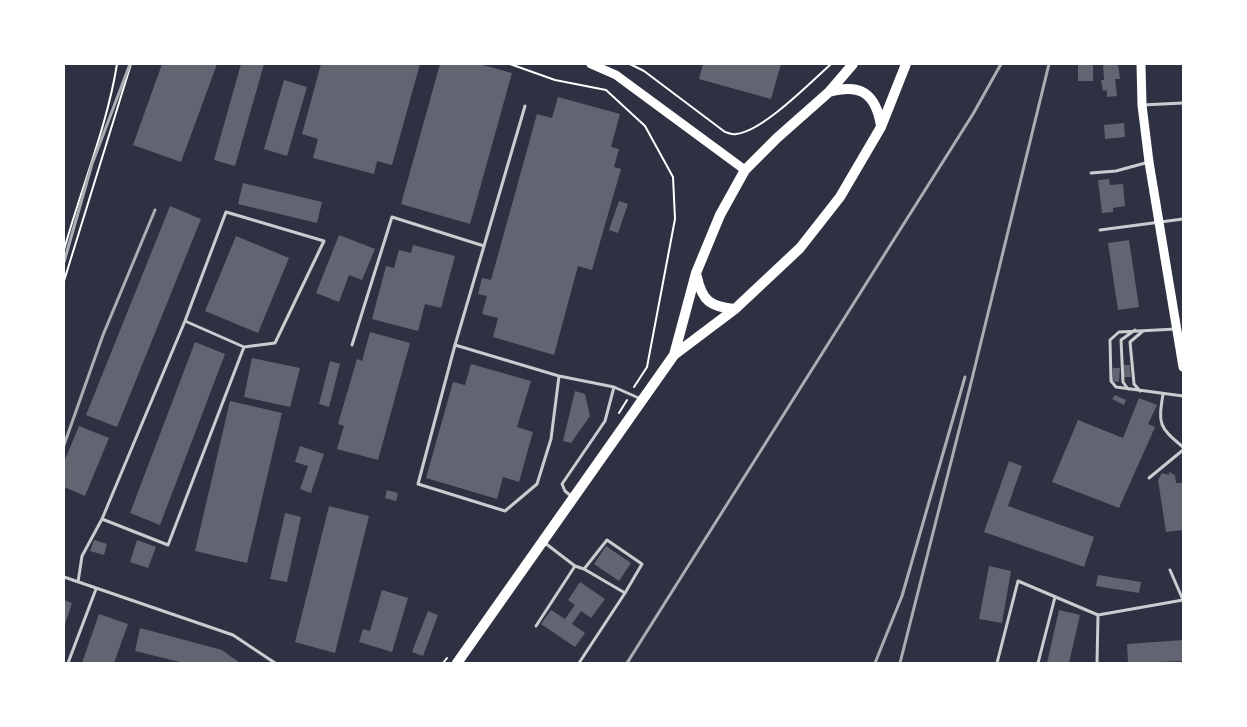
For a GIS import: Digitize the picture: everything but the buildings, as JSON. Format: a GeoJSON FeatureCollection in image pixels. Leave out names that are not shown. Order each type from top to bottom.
{"type":"FeatureCollection","features":[{"type":"Feature","properties":{"kind":"main road"},"geometry":{"type":"LineString","coordinates":[[591,64],[616,75],[745,170]]}},
{"type":"Feature","properties":{"kind":"main road"},"geometry":{"type":"LineString","coordinates":[[457,663],[674,355],[696,273],[720,214],[745,170],[777,138],[829,92],[853,64]]}},
{"type":"Feature","properties":{"kind":"main road"},"geometry":{"type":"LineString","coordinates":[[674,355],[735,309],[800,248],[840,197],[881,126],[906,64]]}},
{"type":"Feature","properties":{"kind":"main road"},"geometry":{"type":"LineString","coordinates":[[1141,64],[1142,105],[1149,162],[1183,367]]}},
{"type":"Feature","properties":{"kind":"main road"},"geometry":{"type":"LineString","coordinates":[[829,92],[844,88],[858,90],[872,98],[878,110],[881,126]]}},
{"type":"Feature","properties":{"kind":"main road"},"geometry":{"type":"LineString","coordinates":[[696,273],[700,291],[709,302],[720,308],[735,309]]}},
{"type":"Feature","properties":{"kind":"lane"},"geometry":{"type":"LineString","coordinates":[[1142,105],[1183,103]]}},
{"type":"Feature","properties":{"kind":"lane"},"geometry":{"type":"LineString","coordinates":[[525,106],[454,345],[418,484],[505,511],[537,484],[551,439],[559,376]]}},
{"type":"Feature","properties":{"kind":"lane"},"geometry":{"type":"LineString","coordinates":[[1091,173],[1116,170],[1149,162]]}},
{"type":"Feature","properties":{"kind":"lane"},"geometry":{"type":"LineString","coordinates":[[78,582],[82,556],[102,519],[185,321],[226,212],[324,240],[275,344],[244,347],[185,321]]}},
{"type":"Feature","properties":{"kind":"lane"},"geometry":{"type":"LineString","coordinates":[[352,345],[392,217],[484,246]]}},
{"type":"Feature","properties":{"kind":"lane"},"geometry":{"type":"LineString","coordinates":[[1100,230],[1183,219]]}},
{"type":"Feature","properties":{"kind":"lane"},"geometry":{"type":"LineString","coordinates":[[1177,329],[1119,332],[1110,340],[1111,381],[1116,387],[1183,396]]}},
{"type":"Feature","properties":{"kind":"lane"},"geometry":{"type":"LineString","coordinates":[[1128,389],[1123,382],[1120,340],[1135,330]]}},
{"type":"Feature","properties":{"kind":"lane"},"geometry":{"type":"LineString","coordinates":[[1140,391],[1134,384],[1130,342],[1144,330]]}},
{"type":"Feature","properties":{"kind":"lane"},"geometry":{"type":"LineString","coordinates":[[454,345],[559,376],[614,387],[643,401]]}},
{"type":"Feature","properties":{"kind":"lane"},"geometry":{"type":"LineString","coordinates":[[102,519],[168,545],[244,347]]}},
{"type":"Feature","properties":{"kind":"lane"},"geometry":{"type":"LineString","coordinates":[[574,498],[565,491],[562,484],[605,421],[614,387]]}},
{"type":"Feature","properties":{"kind":"lane"},"geometry":{"type":"LineString","coordinates":[[1150,478],[1183,449],[1164,431],[1159,416],[1163,394]]}},
{"type":"Feature","properties":{"kind":"lane"},"geometry":{"type":"LineString","coordinates":[[579,663],[642,564],[607,540],[584,569]]}},
{"type":"Feature","properties":{"kind":"lane"},"geometry":{"type":"LineString","coordinates":[[543,542],[575,566],[584,569],[625,593]]}},
{"type":"Feature","properties":{"kind":"lane"},"geometry":{"type":"LineString","coordinates":[[536,626],[575,566]]}},
{"type":"Feature","properties":{"kind":"lane"},"geometry":{"type":"LineString","coordinates":[[997,663],[1018,581],[1098,615],[1183,600],[1170,570]]}},
{"type":"Feature","properties":{"kind":"lane"},"geometry":{"type":"LineString","coordinates":[[64,577],[233,635],[275,663]]}},
{"type":"Feature","properties":{"kind":"lane"},"geometry":{"type":"LineString","coordinates":[[68,663],[96,589]]}},
{"type":"Feature","properties":{"kind":"lane"},"geometry":{"type":"LineString","coordinates":[[1038,663],[1055,596]]}},
{"type":"Feature","properties":{"kind":"lane"},"geometry":{"type":"LineString","coordinates":[[1097,663],[1098,615]]}},
{"type":"Feature","properties":{"kind":"path"},"geometry":{"type":"LineString","coordinates":[[64,250],[78,198],[99,140],[117,64]]}},
{"type":"Feature","properties":{"kind":"path"},"geometry":{"type":"LineString","coordinates":[[64,281],[131,64]]}},
{"type":"Feature","properties":{"kind":"path"},"geometry":{"type":"LineString","coordinates":[[510,64],[554,80],[606,90],[645,126],[673,177],[676,219],[646,367],[617,416]]}},
{"type":"Feature","properties":{"kind":"path"},"geometry":{"type":"LineString","coordinates":[[630,64],[644,71],[725,132],[734,135],[744,133],[764,122],[830,64]]}},
{"type":"Feature","properties":{"kind":"path"},"geometry":{"type":"LineString","coordinates":[[443,663],[448,655]]}},
{"type":"Feature","properties":{"kind":"railway"},"geometry":{"type":"LineString","coordinates":[[64,262],[92,164],[130,64]]}},
{"type":"Feature","properties":{"kind":"railway"},"geometry":{"type":"LineString","coordinates":[[627,663],[973,114],[1001,64]]}},
{"type":"Feature","properties":{"kind":"railway"},"geometry":{"type":"LineString","coordinates":[[900,663],[1049,64]]}},
{"type":"Feature","properties":{"kind":"railway"},"geometry":{"type":"LineString","coordinates":[[64,445],[103,335],[155,210]]}},
{"type":"Feature","properties":{"kind":"railway"},"geometry":{"type":"LineString","coordinates":[[875,663],[902,596],[965,377]]}}]}
